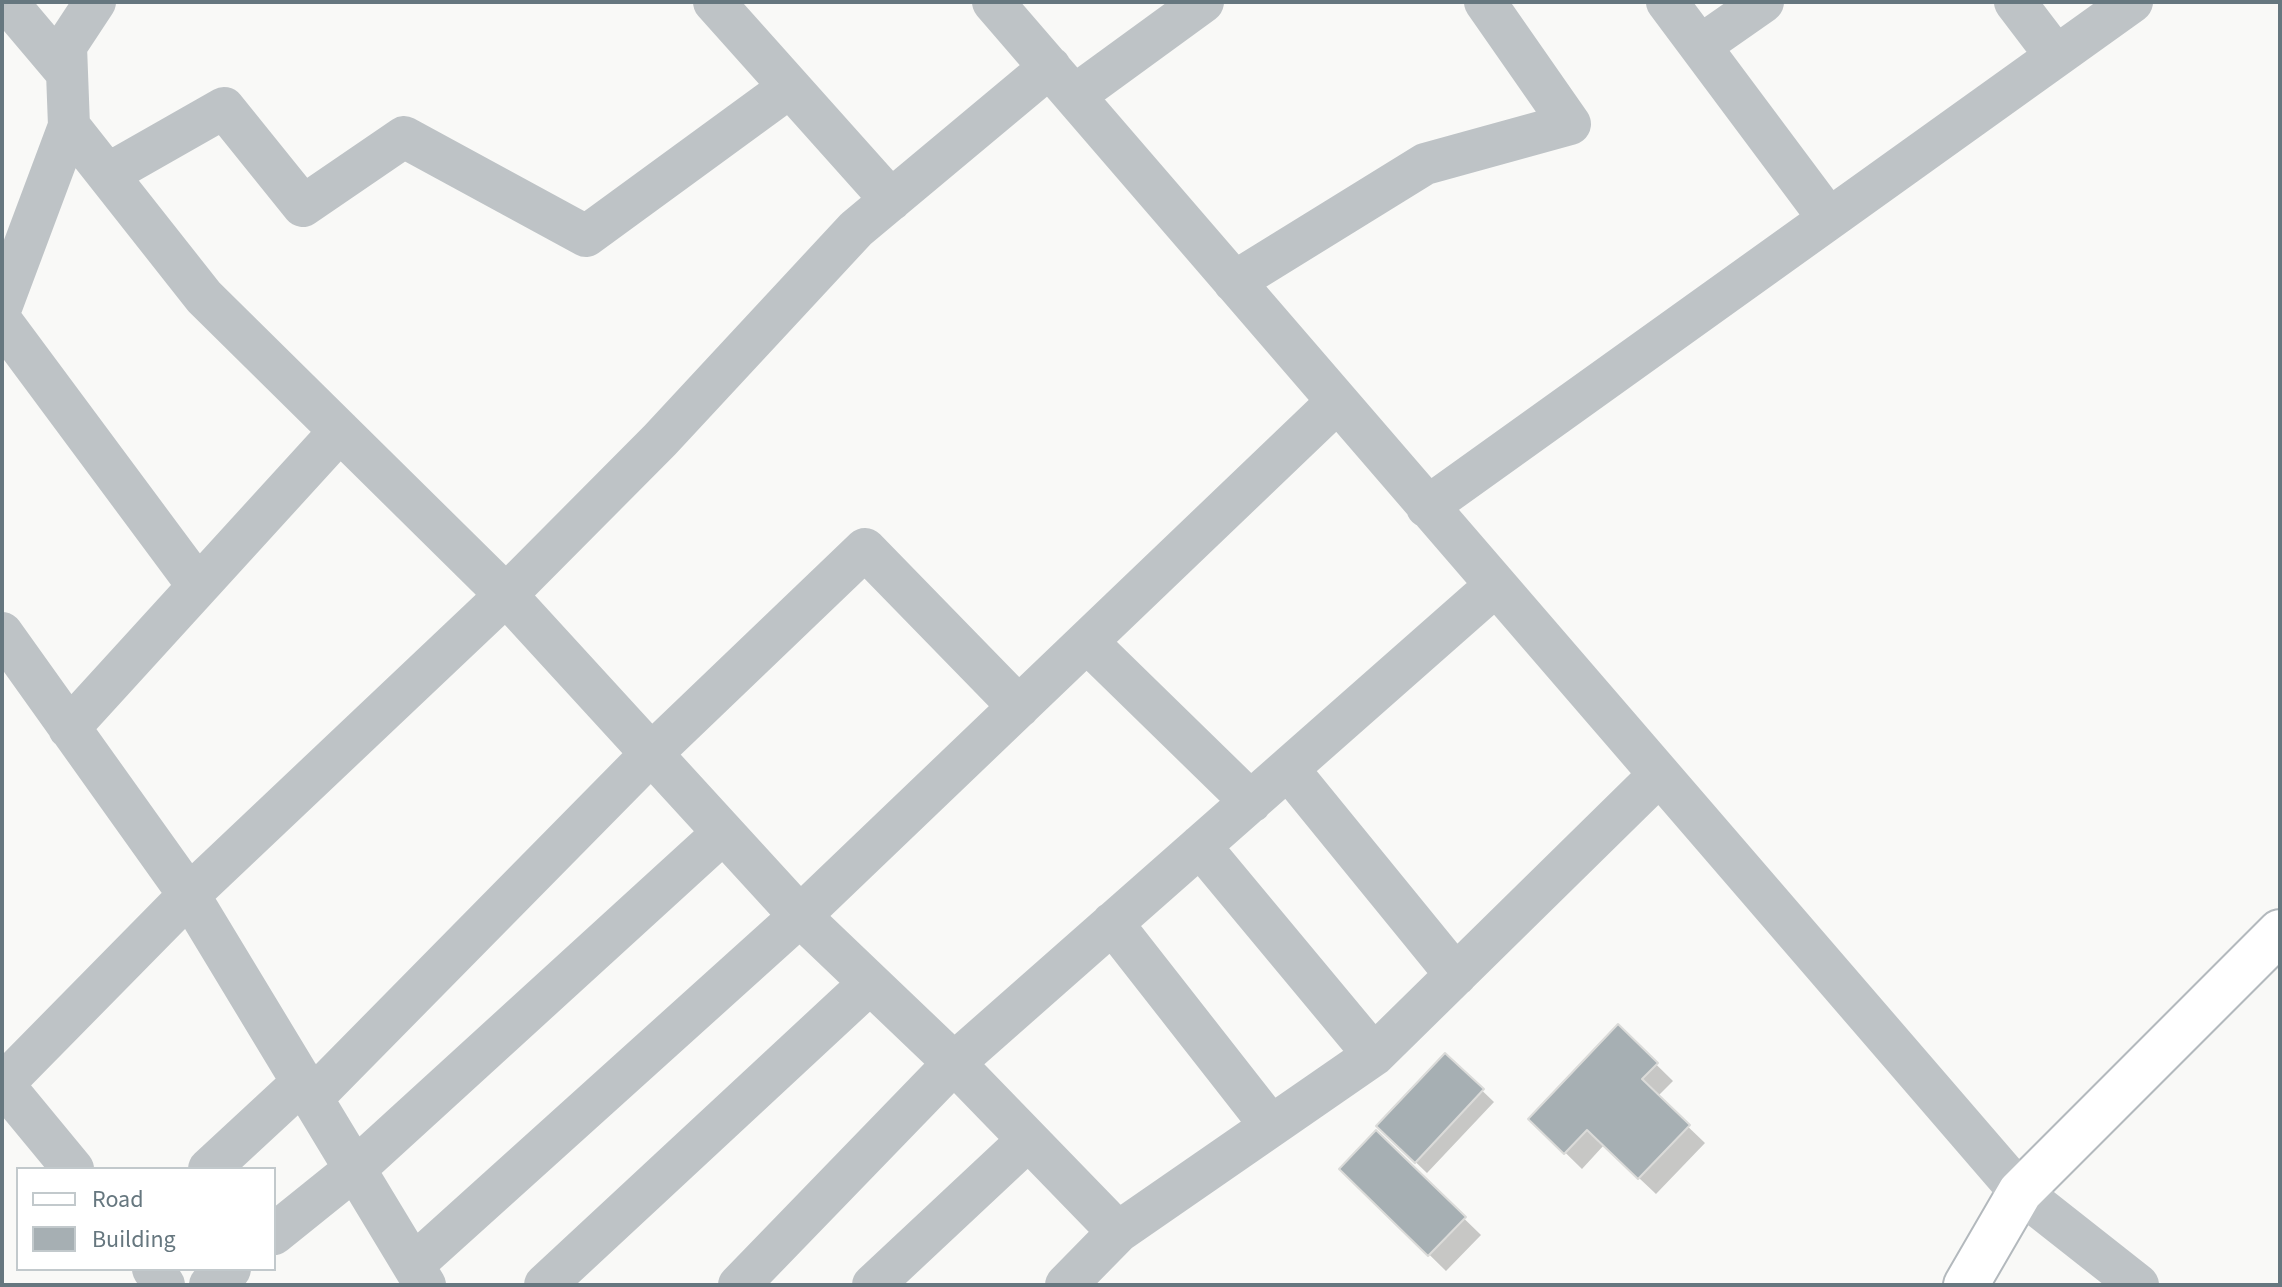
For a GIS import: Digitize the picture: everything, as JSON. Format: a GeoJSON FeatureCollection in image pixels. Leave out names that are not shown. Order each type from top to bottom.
{"type":"FeatureCollection","features":[{"type":"Feature","properties":{"kind":"street"},"geometry":{"type":"LineString","coordinates":[[7,2],[67,73]]}},
{"type":"Feature","properties":{"kind":"street"},"geometry":{"type":"LineString","coordinates":[[2,305],[69,126],[66,46],[95,2]]}},
{"type":"Feature","properties":{"kind":"street"},"geometry":{"type":"LineString","coordinates":[[714,2],[891,200]]}},
{"type":"Feature","properties":{"kind":"street"},"geometry":{"type":"LineString","coordinates":[[993,2],[2020,1192],[2138,1285]]}},
{"type":"Feature","properties":{"kind":"street"},"geometry":{"type":"LineString","coordinates":[[71,1167],[3,1084],[189,895],[506,595],[660,440],[856,229],[891,200],[1062,82],[1203,2]]}},
{"type":"Feature","properties":{"kind":"street"},"geometry":{"type":"LineString","coordinates":[[1234,282],[1425,164],[1570,124],[1485,2]]}},
{"type":"Feature","properties":{"kind":"street"},"geometry":{"type":"LineString","coordinates":[[1667,2],[1829,219]]}},
{"type":"Feature","properties":{"kind":"street"},"geometry":{"type":"LineString","coordinates":[[1700,46],[1763,2]]}},
{"type":"Feature","properties":{"kind":"street"},"geometry":{"type":"LineString","coordinates":[[2015,2],[2056,56]]}},
{"type":"Feature","properties":{"kind":"street"},"geometry":{"type":"LineString","coordinates":[[1427,507],[2132,2]]}},
{"type":"Feature","properties":{"kind":"street"},"geometry":{"type":"LineString","coordinates":[[108,174],[224,108],[303,206],[404,137],[586,236],[790,87]]}},
{"type":"Feature","properties":{"kind":"street"},"geometry":{"type":"LineString","coordinates":[[69,126],[204,297],[506,595],[800,916],[954,1063],[1118,1232]]}},
{"type":"Feature","properties":{"kind":"street"},"geometry":{"type":"LineString","coordinates":[[2,322],[198,586]]}},
{"type":"Feature","properties":{"kind":"street"},"geometry":{"type":"LineString","coordinates":[[2,633],[189,895],[419,1275],[800,916],[1337,402]]}},
{"type":"Feature","properties":{"kind":"street"},"geometry":{"type":"LineString","coordinates":[[69,728],[340,431]]}},
{"type":"Feature","properties":{"kind":"street"},"geometry":{"type":"LineString","coordinates":[[212,1167],[309,1089],[865,549],[1019,707]]}},
{"type":"Feature","properties":{"kind":"street"},"geometry":{"type":"LineString","coordinates":[[739,1285],[954,1063],[1495,586]]}},
{"type":"Feature","properties":{"kind":"street"},"geometry":{"type":"LineString","coordinates":[[1087,642],[1251,802]]}},
{"type":"Feature","properties":{"kind":"street"},"geometry":{"type":"LineString","coordinates":[[1288,769],[1456,975]]}},
{"type":"Feature","properties":{"kind":"street"},"geometry":{"type":"LineString","coordinates":[[1085,1279],[1118,1232],[1374,1055],[1658,776]]}},
{"type":"Feature","properties":{"kind":"street"},"geometry":{"type":"LineString","coordinates":[[276,1232],[356,1168],[723,833]]}},
{"type":"Feature","properties":{"kind":"street"},"geometry":{"type":"LineString","coordinates":[[1200,846],[1374,1055]]}},
{"type":"Feature","properties":{"kind":"street"},"geometry":{"type":"LineString","coordinates":[[1112,923],[1271,1126]]}},
{"type":"Feature","properties":{"kind":"street"},"geometry":{"type":"LineString","coordinates":[[1966,1285],[2020,1192],[2280,932]]}},
{"type":"Feature","properties":{"kind":"street"},"geometry":{"type":"LineString","coordinates":[[545,1285],[870,983]]}},
{"type":"Feature","properties":{"kind":"street"},"geometry":{"type":"LineString","coordinates":[[873,1285],[1028,1140]]}},
{"type":"Feature","properties":{"kind":"street"},"geometry":{"type":"LineString","coordinates":[[210,1285],[228,1271]]}},
{"type":"Feature","properties":{"kind":"building"},"geometry":{"type":"Polygon","coordinates":[[[1618,1024],[1658,1063],[1642,1079],[1690,1125],[1638,1179],[1587,1130],[1564,1154],[1528,1119],[1618,1024]]]}},
{"type":"Feature","properties":{"kind":"building"},"geometry":{"type":"Polygon","coordinates":[[[1445,1053],[1484,1089],[1415,1163],[1376,1126],[1445,1053]]]}},
{"type":"Feature","properties":{"kind":"building"},"geometry":{"type":"Polygon","coordinates":[[[1376,1130],[1466,1217],[1428,1256],[1339,1169],[1376,1130]]]}}]}
